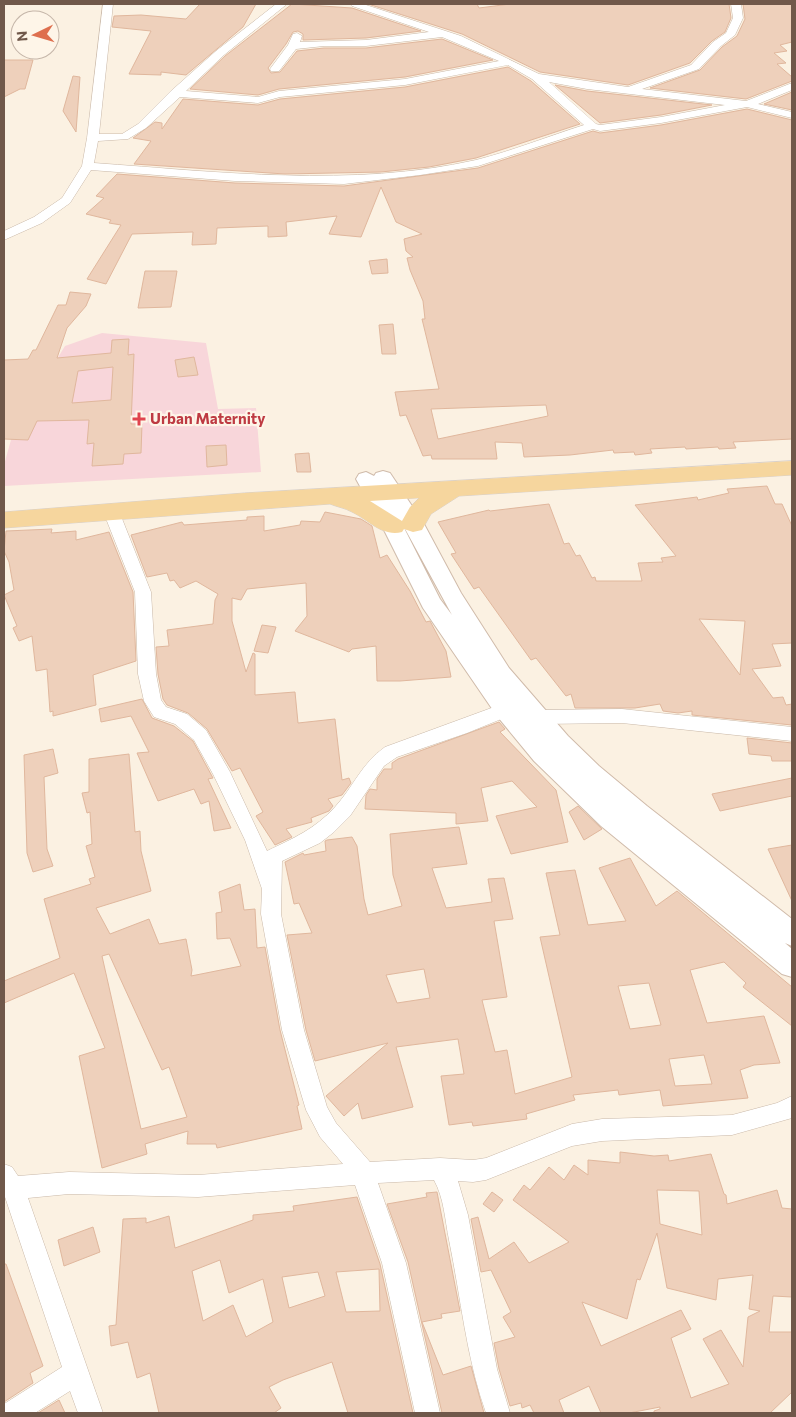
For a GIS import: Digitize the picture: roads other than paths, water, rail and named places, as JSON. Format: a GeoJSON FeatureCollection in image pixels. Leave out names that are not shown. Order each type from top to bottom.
{"type":"FeatureCollection","features":[{"type":"Feature","properties":{"kind":"main road"},"geometry":{"type":"LineString","coordinates":[[4,520],[333,496],[379,486],[792,455]]}},
{"type":"Feature","properties":{"kind":"main road"},"geometry":{"type":"LineString","coordinates":[[4,503],[242,484],[459,489],[792,468]]}},
{"type":"Feature","properties":{"kind":"main road"},"geometry":{"type":"LineString","coordinates":[[333,496],[403,525],[424,505],[459,489]]}},
{"type":"Feature","properties":{"kind":"street"},"geometry":{"type":"LineString","coordinates":[[4,236],[38,220],[66,200],[88,166],[93,138],[108,4]]}},
{"type":"Feature","properties":{"kind":"street"},"geometry":{"type":"LineString","coordinates":[[93,138],[128,135],[142,126],[175,93],[220,53],[282,4]]}},
{"type":"Feature","properties":{"kind":"street"},"geometry":{"type":"LineString","coordinates":[[355,4],[445,33],[509,62],[536,77],[592,126],[600,128],[661,120],[747,104],[792,86]]}},
{"type":"Feature","properties":{"kind":"street"},"geometry":{"type":"LineString","coordinates":[[630,90],[695,67],[717,44],[730,35],[738,18],[736,4]]}},
{"type":"Feature","properties":{"kind":"street"},"geometry":{"type":"LineString","coordinates":[[293,46],[324,43],[366,43],[445,33]]}},
{"type":"Feature","properties":{"kind":"street"},"geometry":{"type":"LineString","coordinates":[[275,69],[293,46],[297,36]]}},
{"type":"Feature","properties":{"kind":"street"},"geometry":{"type":"LineString","coordinates":[[175,93],[258,100],[278,94],[405,82],[509,62]]}},
{"type":"Feature","properties":{"kind":"street"},"geometry":{"type":"LineString","coordinates":[[536,77],[586,86],[747,104],[792,115]]}},
{"type":"Feature","properties":{"kind":"street"},"geometry":{"type":"LineString","coordinates":[[88,166],[236,177],[344,180],[420,172],[478,163],[592,126]]}},
{"type":"Feature","properties":{"kind":"street"},"geometry":{"type":"LineString","coordinates":[[379,486],[496,666],[559,743],[590,773],[646,819],[792,934]]}},
{"type":"Feature","properties":{"kind":"street"},"geometry":{"type":"LineString","coordinates":[[111,511],[143,592],[147,674],[153,701],[160,712],[180,719],[200,735],[221,772],[254,840],[272,890]]}},
{"type":"Feature","properties":{"kind":"street"},"geometry":{"type":"LineString","coordinates":[[403,525],[431,602],[505,710],[543,754],[610,819],[792,965]]}},
{"type":"Feature","properties":{"kind":"street"},"geometry":{"type":"LineString","coordinates":[[428,1413],[394,1263],[367,1188],[364,1173],[328,1130],[317,1110],[294,1030],[272,914],[273,857],[313,838],[327,827],[343,812],[378,761],[392,752],[461,728],[505,710]]}},
{"type":"Feature","properties":{"kind":"street"},"geometry":{"type":"LineString","coordinates":[[538,717],[622,716],[792,734]]}},
{"type":"Feature","properties":{"kind":"street"},"geometry":{"type":"LineString","coordinates":[[90,1413],[8,1182],[198,1186],[364,1173],[440,1169],[473,1171],[486,1169],[572,1135],[602,1130],[732,1125],[782,1112],[792,1106]]}},
{"type":"Feature","properties":{"kind":"street"},"geometry":{"type":"LineString","coordinates":[[440,1169],[450,1188],[469,1272],[486,1378],[498,1413]]}},
{"type":"Feature","properties":{"kind":"street"},"geometry":{"type":"LineString","coordinates":[[12,1413],[76,1373]]}},
{"type":"Feature","properties":{"kind":"place","name":"Urban Maternity"},"geometry":{"type":"Point","coordinates":[139,419]}}]}
